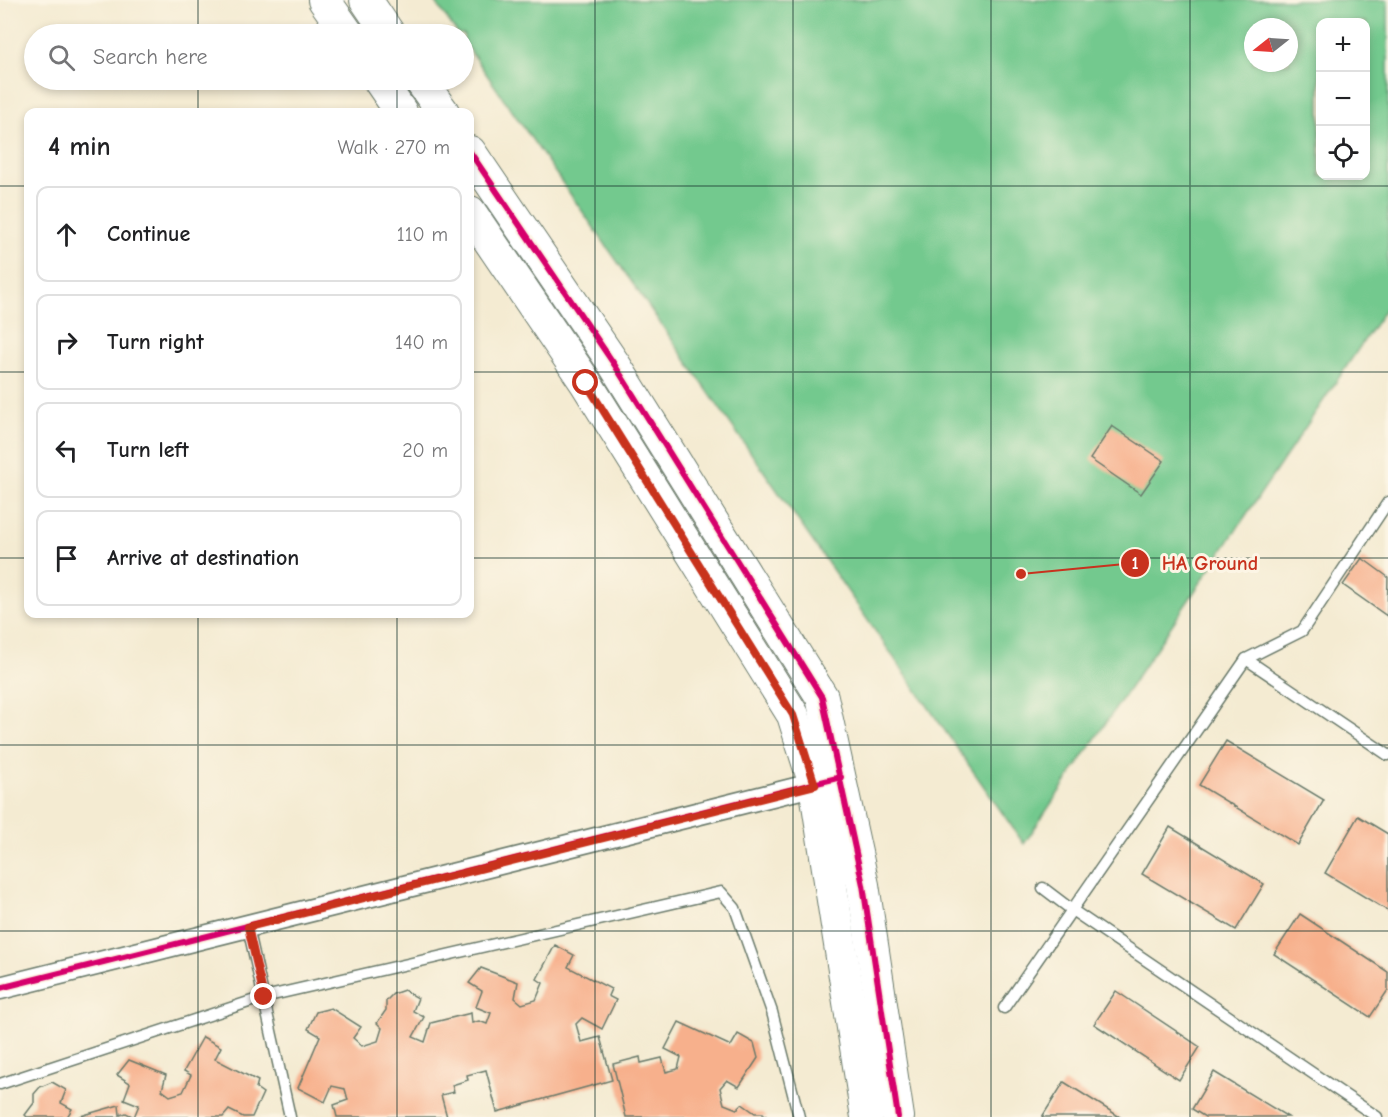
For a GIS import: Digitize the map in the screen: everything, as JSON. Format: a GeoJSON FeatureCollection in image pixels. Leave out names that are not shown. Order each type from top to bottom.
{"type":"FeatureCollection","features":[{"type":"Feature","properties":{"kind":"street"},"geometry":{"type":"LineString","coordinates":[[324,0],[341,24]]}},
{"type":"Feature","properties":{"kind":"street"},"geometry":{"type":"LineString","coordinates":[[366,0],[382,24]]}},
{"type":"Feature","properties":{"kind":"street"},"geometry":{"type":"LineString","coordinates":[[386,90],[398,108]]}},
{"type":"Feature","properties":{"kind":"street"},"geometry":{"type":"LineString","coordinates":[[427,90],[440,108]]}},
{"type":"Feature","properties":{"kind":"street"},"geometry":{"type":"LineString","coordinates":[[474,158],[614,364],[822,696],[828,781],[867,1117]]}},
{"type":"Feature","properties":{"kind":"street"},"geometry":{"type":"LineString","coordinates":[[474,218],[586,383],[793,715],[828,781],[863,885],[898,1117]]}},
{"type":"Feature","properties":{"kind":"street"},"geometry":{"type":"LineString","coordinates":[[0,988],[828,781]]}},
{"type":"Feature","properties":{"kind":"lane"},"geometry":{"type":"LineString","coordinates":[[1004,1008],[1246,658],[1302,632],[1388,502]]}},
{"type":"Feature","properties":{"kind":"lane"},"geometry":{"type":"LineString","coordinates":[[1246,658],[1388,755]]}},
{"type":"Feature","properties":{"kind":"lane"},"geometry":{"type":"LineString","coordinates":[[1043,888],[1377,1117]]}},
{"type":"Feature","properties":{"kind":"lane"},"geometry":{"type":"LineString","coordinates":[[0,1084],[264,997],[721,892],[735,908],[772,1012],[799,1117]]}},
{"type":"Feature","properties":{"kind":"lane"},"geometry":{"type":"LineString","coordinates":[[248,927],[290,1117]]}},
{"type":"Feature","properties":{"kind":"green space"},"geometry":{"type":"Polygon","coordinates":[[[434,0],[1388,0],[1388,305],[1024,844],[474,56],[474,24],[451,24],[434,0]]]}},
{"type":"Feature","properties":{"kind":"building"},"geometry":{"type":"Polygon","coordinates":[[[1112,426],[1164,461],[1141,494],[1090,459],[1112,426]]]}},
{"type":"Feature","properties":{"kind":"building"},"geometry":{"type":"Polygon","coordinates":[[[1362,558],[1388,577],[1387,616],[1343,585],[1362,558]]]}},
{"type":"Feature","properties":{"kind":"building"},"geometry":{"type":"Polygon","coordinates":[[[1226,741],[1324,800],[1298,845],[1199,785],[1226,741]]]}},
{"type":"Feature","properties":{"kind":"building"},"geometry":{"type":"Polygon","coordinates":[[[1358,816],[1388,834],[1388,911],[1325,873],[1358,816]]]}},
{"type":"Feature","properties":{"kind":"building"},"geometry":{"type":"Polygon","coordinates":[[[1170,827],[1264,884],[1236,930],[1142,874],[1170,827]]]}},
{"type":"Feature","properties":{"kind":"building"},"geometry":{"type":"Polygon","coordinates":[[[1300,914],[1388,972],[1388,990],[1370,1017],[1274,954],[1300,914]]]}},
{"type":"Feature","properties":{"kind":"building"},"geometry":{"type":"Polygon","coordinates":[[[555,945],[574,955],[568,967],[611,989],[608,996],[616,1000],[602,1029],[582,1018],[576,1024],[581,1042],[600,1037],[612,1080],[497,1112],[486,1070],[467,1075],[468,1080],[452,1085],[454,1092],[441,1095],[447,1117],[337,1117],[334,1105],[348,1100],[345,1089],[332,1086],[325,1102],[298,1088],[320,1036],[308,1029],[316,1012],[331,1008],[361,1027],[353,1038],[362,1046],[378,1041],[382,1028],[377,1023],[386,1010],[386,1001],[393,994],[404,990],[418,998],[413,1011],[424,1017],[413,1037],[425,1042],[431,1023],[471,1013],[472,1023],[479,1021],[487,1024],[491,1013],[476,1007],[482,991],[469,983],[481,968],[518,982],[515,998],[522,1004],[536,1000],[543,983],[537,979],[555,945]]]}},
{"type":"Feature","properties":{"kind":"building"},"geometry":{"type":"Polygon","coordinates":[[[1116,991],[1200,1047],[1179,1080],[1094,1024],[1116,991]]]}},
{"type":"Feature","properties":{"kind":"building"},"geometry":{"type":"Polygon","coordinates":[[[679,1022],[731,1046],[738,1034],[754,1043],[758,1058],[739,1087],[727,1080],[720,1088],[724,1104],[737,1109],[742,1104],[755,1113],[763,1113],[767,1117],[626,1117],[613,1064],[640,1057],[641,1063],[662,1058],[666,1072],[678,1069],[681,1057],[665,1049],[679,1022]]]}},
{"type":"Feature","properties":{"kind":"building"},"geometry":{"type":"Polygon","coordinates":[[[203,1037],[221,1047],[215,1059],[258,1081],[256,1088],[263,1093],[252,1117],[243,1117],[229,1110],[223,1117],[134,1117],[139,1105],[124,1099],[130,1083],[117,1075],[129,1060],[166,1075],[162,1090],[170,1096],[183,1092],[191,1075],[184,1071],[203,1037]]]}},
{"type":"Feature","properties":{"kind":"building"},"geometry":{"type":"Polygon","coordinates":[[[1214,1072],[1288,1117],[1205,1117],[1192,1109],[1214,1072]]]}},
{"type":"Feature","properties":{"kind":"building"},"geometry":{"type":"Polygon","coordinates":[[[52,1082],[66,1090],[61,1103],[72,1109],[67,1117],[27,1117],[25,1115],[34,1103],[34,1094],[40,1087],[52,1082]]]}},
{"type":"Feature","properties":{"kind":"building"},"geometry":{"type":"Polygon","coordinates":[[[1064,1082],[1120,1117],[1042,1117],[1064,1082]]]}},
{"type":"Feature","properties":{"kind":"building"},"geometry":{"type":"Polygon","coordinates":[[[119,1105],[120,1115],[126,1113],[134,1117],[77,1117],[119,1105]]]}},
{"type":"Feature","properties":{"kind":"cycle path"},"geometry":{"type":"LineString","coordinates":[[474,158],[614,364],[822,697],[863,885],[898,1117]]}},
{"type":"Feature","properties":{"kind":"cycle path"},"geometry":{"type":"LineString","coordinates":[[0,988],[841,777]]}},
{"type":"Feature","properties":{"kind":"place","name":"HA Ground"},"geometry":{"type":"Point","coordinates":[1021,574]}},
{"type":"Feature","properties":{"kind":"route"},"geometry":{"type":"LineString","coordinates":[[264,997],[248,927],[815,785],[793,715],[586,383]]}}]}
